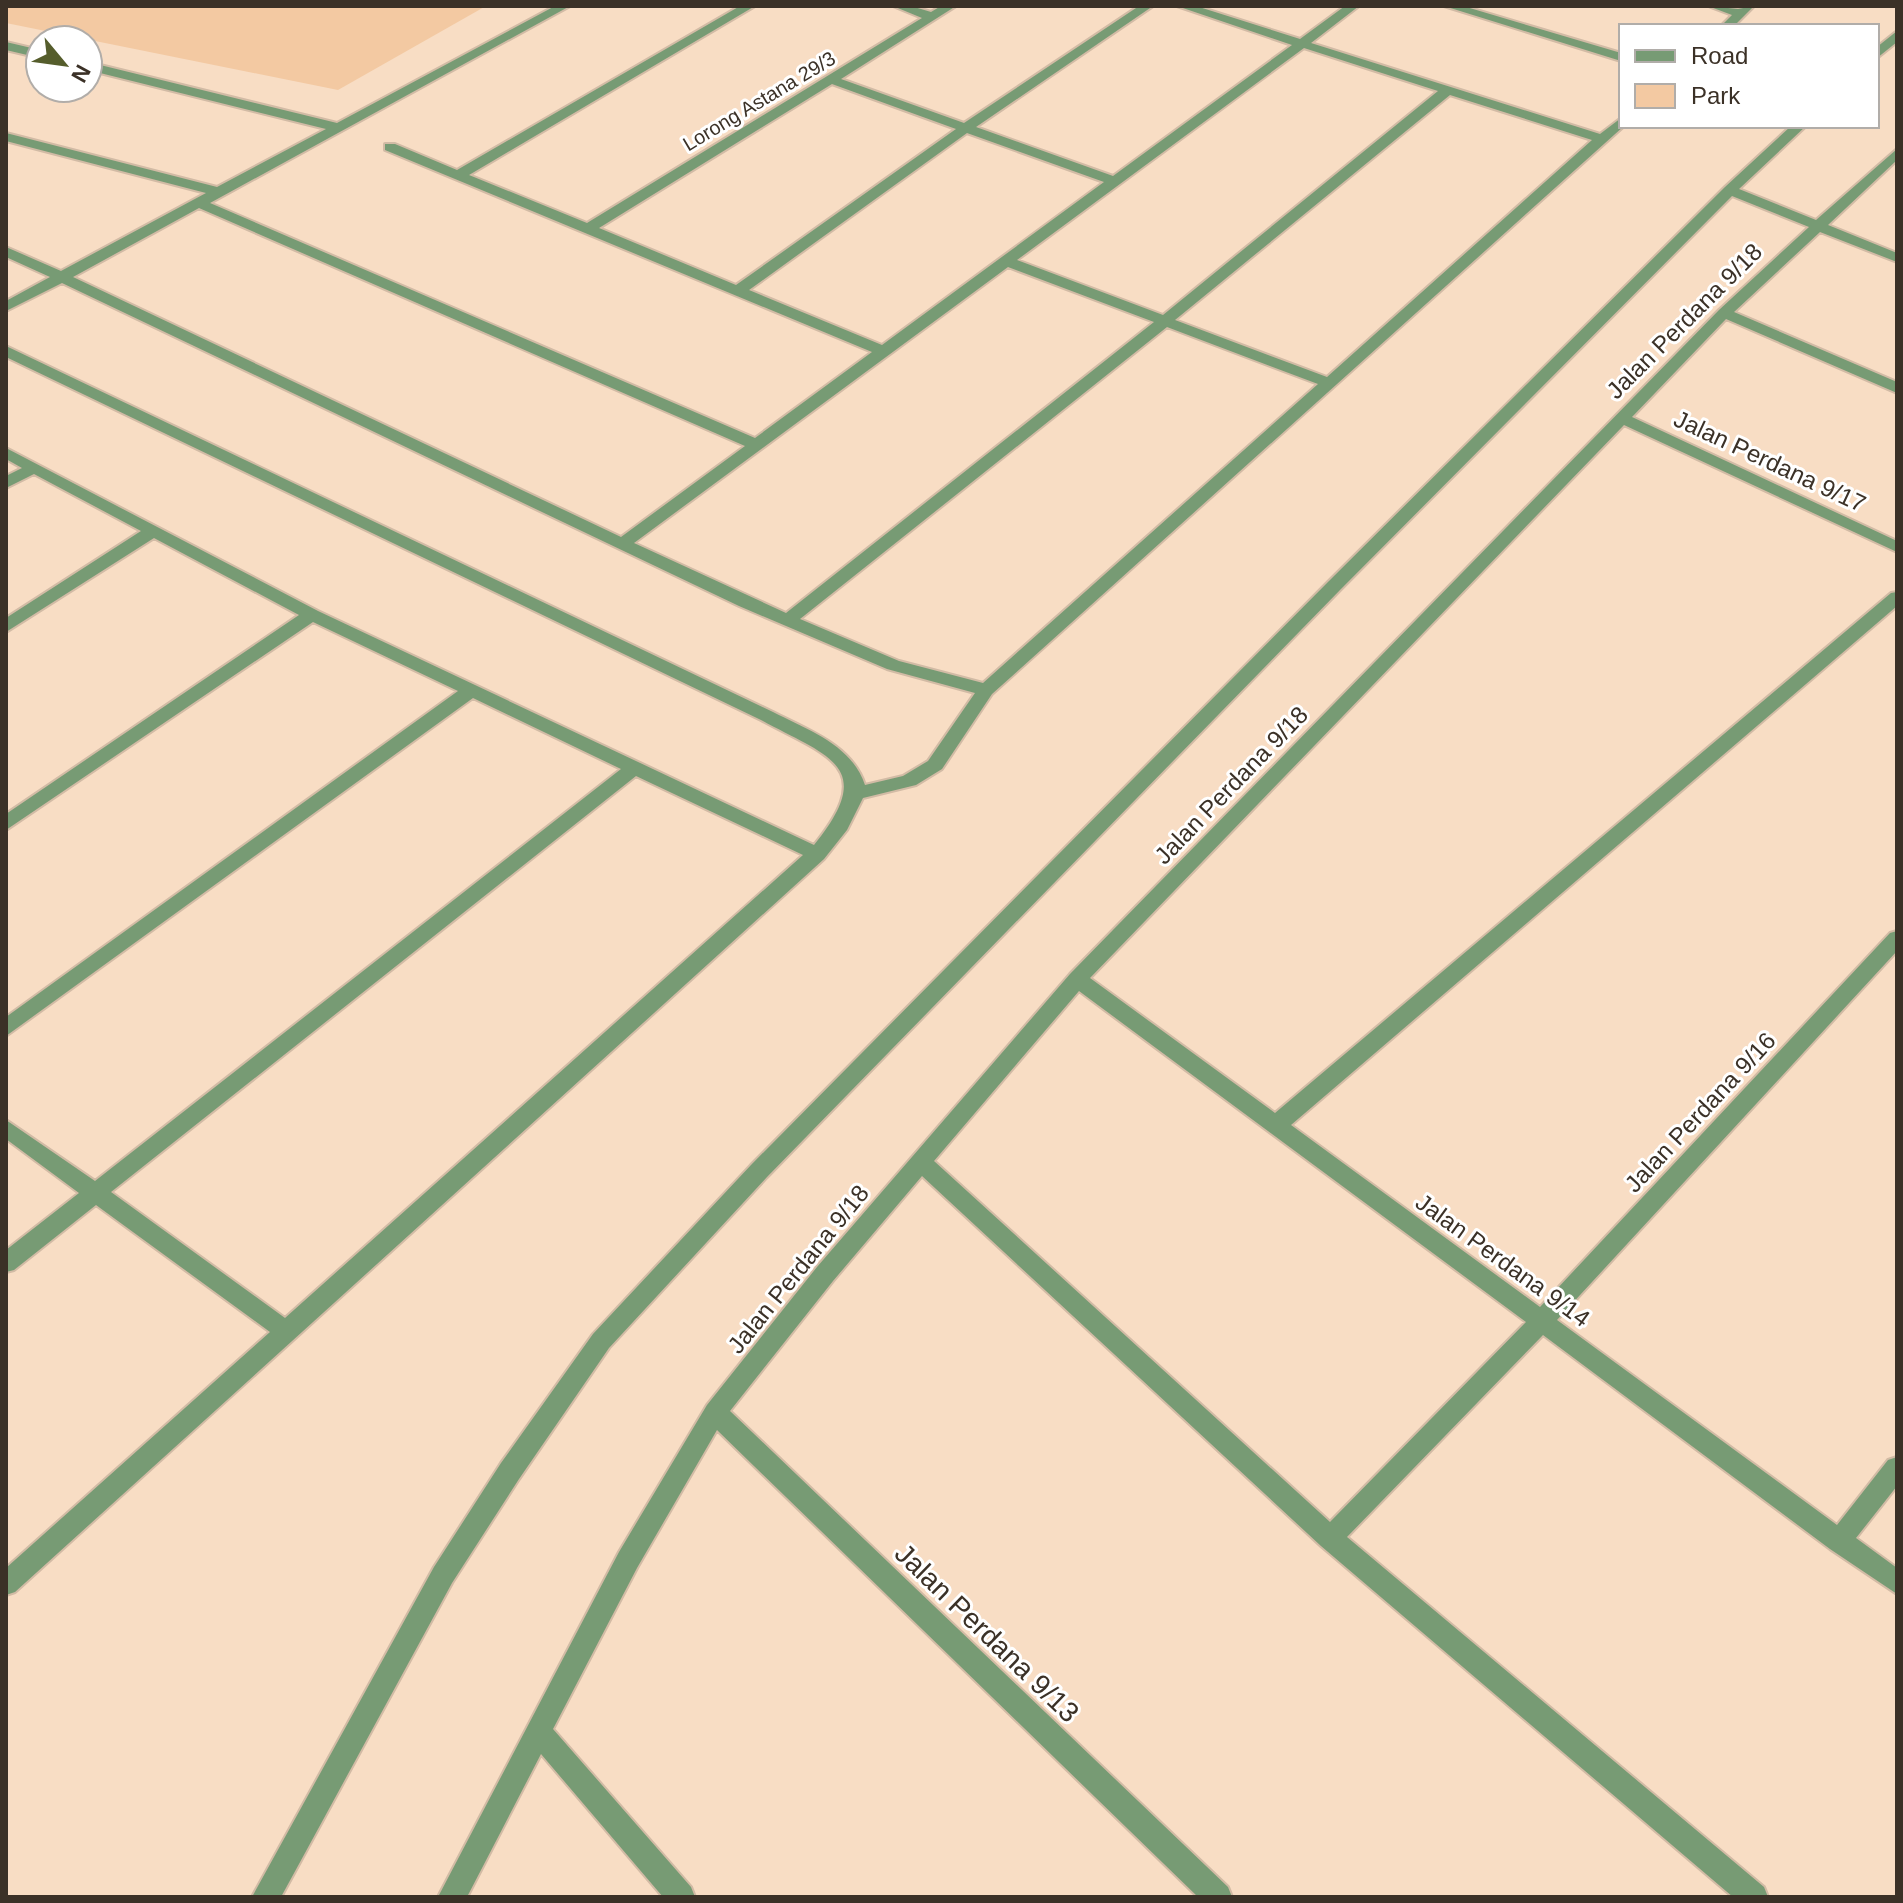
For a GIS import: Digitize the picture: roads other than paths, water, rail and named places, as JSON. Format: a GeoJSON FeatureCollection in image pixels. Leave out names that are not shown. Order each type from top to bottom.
{"type":"FeatureCollection","features":[{"type":"Feature","properties":{"kind":"street"},"geometry":{"type":"LineString","coordinates":[[6,307],[66,278],[564,6]]}},
{"type":"Feature","properties":{"kind":"street"},"geometry":{"type":"LineString","coordinates":[[458,175],[749,6]]}},
{"type":"Feature","properties":{"kind":"street"},"geometry":{"type":"LineString","coordinates":[[899,6],[932,17]]}},
{"type":"Feature","properties":{"kind":"street","name":"Lorong Astana 29/3"},"geometry":{"type":"LineString","coordinates":[[588,229],[950,6]]}},
{"type":"Feature","properties":{"kind":"street"},"geometry":{"type":"LineString","coordinates":[[738,291],[967,127],[1147,6]]}},
{"type":"Feature","properties":{"kind":"street"},"geometry":{"type":"LineString","coordinates":[[1183,6],[1602,139]]}},
{"type":"Feature","properties":{"kind":"street"},"geometry":{"type":"LineString","coordinates":[[623,543],[1306,44],[1353,6]]}},
{"type":"Feature","properties":{"kind":"street"},"geometry":{"type":"LineString","coordinates":[[1450,6],[1619,56]]}},
{"type":"Feature","properties":{"kind":"street"},"geometry":{"type":"LineString","coordinates":[[1714,6],[1744,10]]}},
{"type":"Feature","properties":{"kind":"street"},"geometry":{"type":"LineString","coordinates":[[1729,24],[1744,10]]}},
{"type":"Feature","properties":{"kind":"street"},"geometry":{"type":"LineString","coordinates":[[1879,52],[1897,35]]}},
{"type":"Feature","properties":{"kind":"street"},"geometry":{"type":"LineString","coordinates":[[104,70],[340,128]]}},
{"type":"Feature","properties":{"kind":"street"},"geometry":{"type":"LineString","coordinates":[[832,80],[1117,182]]}},
{"type":"Feature","properties":{"kind":"street"},"geometry":{"type":"LineString","coordinates":[[789,619],[1165,321],[1447,91]]}},
{"type":"Feature","properties":{"kind":"street"},"geometry":{"type":"LineString","coordinates":[[858,793],[909,781],[935,765],[986,690],[1326,382],[1619,124]]}},
{"type":"Feature","properties":{"kind":"street"},"geometry":{"type":"LineString","coordinates":[[266,1897],[443,1575],[510,1471],[601,1341],[759,1171],[1334,586],[1730,190],[1797,128]]}},
{"type":"Feature","properties":{"kind":"street"},"geometry":{"type":"LineString","coordinates":[[6,137],[222,193]]}},
{"type":"Feature","properties":{"kind":"street"},"geometry":{"type":"LineString","coordinates":[[390,147],[885,352]]}},
{"type":"Feature","properties":{"kind":"street","name":"Jalan Perdana 9/18"},"geometry":{"type":"LineString","coordinates":[[452,1897],[628,1560],[715,1412],[825,1274],[1077,979],[1724,313],[1897,153]]}},
{"type":"Feature","properties":{"kind":"street"},"geometry":{"type":"LineString","coordinates":[[1730,190],[1897,258]]}},
{"type":"Feature","properties":{"kind":"street"},"geometry":{"type":"LineString","coordinates":[[201,204],[757,445]]}},
{"type":"Feature","properties":{"kind":"street"},"geometry":{"type":"LineString","coordinates":[[6,251],[789,619],[893,665],[986,690]]}},
{"type":"Feature","properties":{"kind":"street"},"geometry":{"type":"LineString","coordinates":[[1008,262],[1326,382]]}},
{"type":"Feature","properties":{"kind":"street"},"geometry":{"type":"LineString","coordinates":[[1724,313],[1897,388]]}},
{"type":"Feature","properties":{"kind":"street"},"geometry":{"type":"LineString","coordinates":[[6,351],[767,716],[830,750],[851,767],[858,793],[844,826],[817,854],[6,1584]]}},
{"type":"Feature","properties":{"kind":"street","name":"Jalan Perdana 9/17"},"geometry":{"type":"LineString","coordinates":[[1623,419],[1897,547]]}},
{"type":"Feature","properties":{"kind":"street"},"geometry":{"type":"LineString","coordinates":[[6,453],[312,615],[817,854]]}},
{"type":"Feature","properties":{"kind":"street"},"geometry":{"type":"LineString","coordinates":[[6,483],[33,468]]}},
{"type":"Feature","properties":{"kind":"street"},"geometry":{"type":"LineString","coordinates":[[6,626],[152,532]]}},
{"type":"Feature","properties":{"kind":"street"},"geometry":{"type":"LineString","coordinates":[[1276,1125],[1897,597]]}},
{"type":"Feature","properties":{"kind":"street"},"geometry":{"type":"LineString","coordinates":[[6,823],[312,615]]}},
{"type":"Feature","properties":{"kind":"street"},"geometry":{"type":"LineString","coordinates":[[6,1028],[471,691]]}},
{"type":"Feature","properties":{"kind":"street"},"geometry":{"type":"LineString","coordinates":[[6,1263],[633,769]]}},
{"type":"Feature","properties":{"kind":"street","name":"Jalan Perdana 9/16"},"geometry":{"type":"LineString","coordinates":[[1330,1538],[1542,1321],[1897,938]]}},
{"type":"Feature","properties":{"kind":"street","name":"Jalan Perdana 9/14"},"geometry":{"type":"LineString","coordinates":[[1077,979],[1897,1583]]}},
{"type":"Feature","properties":{"kind":"street"},"geometry":{"type":"LineString","coordinates":[[6,1128],[287,1332]]}},
{"type":"Feature","properties":{"kind":"street"},"geometry":{"type":"LineString","coordinates":[[921,1162],[1330,1538],[1754,1897]]}},
{"type":"Feature","properties":{"kind":"street","name":"Jalan Perdana 9/13"},"geometry":{"type":"LineString","coordinates":[[715,1412],[1218,1897]]}},
{"type":"Feature","properties":{"kind":"street"},"geometry":{"type":"LineString","coordinates":[[1839,1541],[1897,1468]]}},
{"type":"Feature","properties":{"kind":"street"},"geometry":{"type":"LineString","coordinates":[[538,1731],[681,1897]]}}]}
